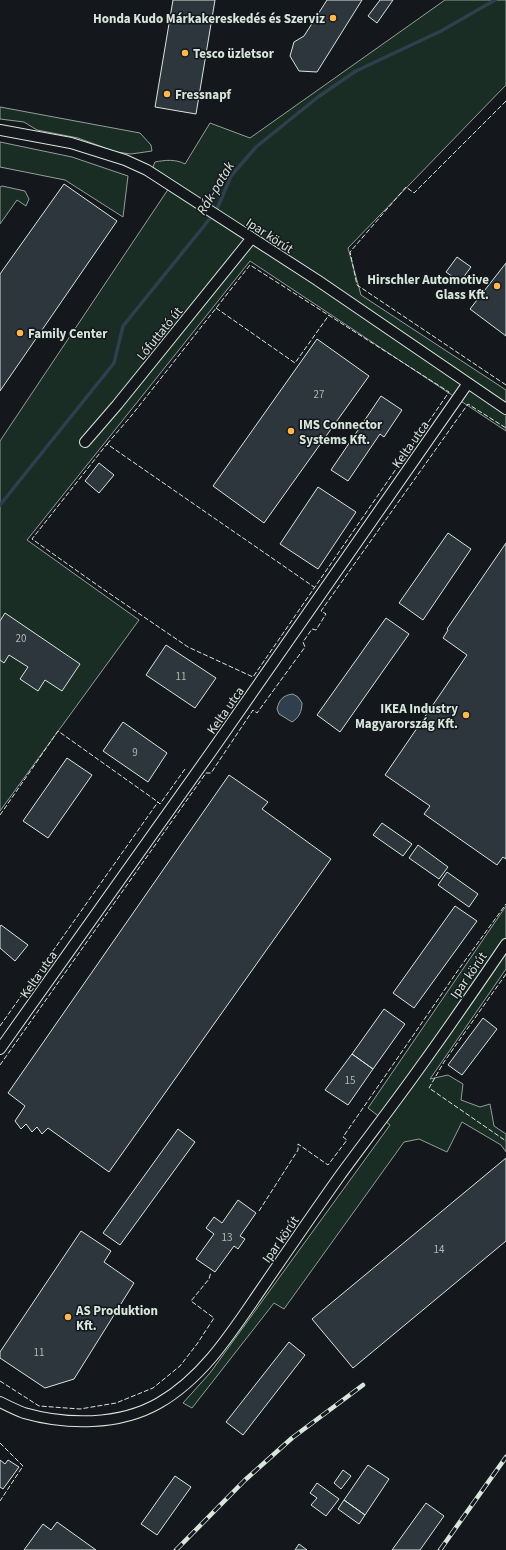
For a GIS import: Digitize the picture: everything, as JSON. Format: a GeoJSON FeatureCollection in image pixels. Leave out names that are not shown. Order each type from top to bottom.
{"type":"FeatureCollection","features":[{"type":"Feature","properties":{"kind":"street","name":"Ipar körút"},"geometry":{"type":"LineString","coordinates":[[0,130],[71,143],[125,160],[147,170],[251,239],[317,280],[506,409]]}},
{"type":"Feature","properties":{"kind":"street","name":"Lófuttató út"},"geometry":{"type":"LineString","coordinates":[[85,442],[251,239]]}},
{"type":"Feature","properties":{"kind":"street","name":"Kelta utca"},"geometry":{"type":"LineString","coordinates":[[0,1049],[276,660],[468,383]]}},
{"type":"Feature","properties":{"kind":"street","name":"Ipar körút"},"geometry":{"type":"LineString","coordinates":[[0,1402],[22,1412],[38,1416],[60,1420],[96,1421],[140,1412],[158,1404],[192,1380],[249,1308],[339,1178],[421,1067],[506,944]]}},
{"type":"Feature","properties":{"kind":"green space"},"geometry":{"type":"Polygon","coordinates":[[[445,0],[506,0],[506,85],[348,248],[361,295],[506,390],[506,431],[250,261],[27,540],[139,620],[0,811],[0,441],[173,182],[154,172],[153,167],[155,162],[170,160],[185,164],[210,123],[250,138],[445,0]]]}},
{"type":"Feature","properties":{"kind":"green space"},"geometry":{"type":"Polygon","coordinates":[[[0,107],[140,133],[151,145],[152,151],[131,154],[116,152],[78,138],[37,130],[24,122],[0,119],[0,107]]]}},
{"type":"Feature","properties":{"kind":"green space"},"geometry":{"type":"Polygon","coordinates":[[[0,142],[72,157],[128,176],[123,217],[65,180],[0,167],[0,142]]]}},
{"type":"Feature","properties":{"kind":"green space"},"geometry":{"type":"Polygon","coordinates":[[[2,186],[25,191],[29,199],[26,206],[17,200],[0,224],[0,187],[2,186]]]}},
{"type":"Feature","properties":{"kind":"green space"},"geometry":{"type":"Polygon","coordinates":[[[506,906],[506,969],[430,1079],[448,1075],[463,1084],[461,1100],[480,1107],[490,1104],[494,1126],[506,1134],[506,1152],[501,1145],[462,1122],[447,1152],[419,1139],[404,1142],[284,1309],[274,1303],[192,1408],[183,1403],[210,1373],[390,1125],[368,1108],[506,906]]]}},
{"type":"Feature","properties":{"kind":"water"},"geometry":{"type":"Polygon","coordinates":[[[293,694],[298,697],[302,703],[300,714],[292,722],[279,714],[277,709],[282,698],[293,694]]]}},
{"type":"Feature","properties":{"kind":"building","name":"Tesco üzletsor"},"geometry":{"type":"Polygon","coordinates":[[[173,0],[215,0],[196,114],[155,107],[173,0]]]}},
{"type":"Feature","properties":{"kind":"building","name":"Honda Kudo Márkakereskedés és Szerviz"},"geometry":{"type":"Polygon","coordinates":[[[327,0],[362,0],[317,72],[299,71],[290,56],[294,42],[304,36],[327,0]]]}},
{"type":"Feature","properties":{"kind":"building"},"geometry":{"type":"Polygon","coordinates":[[[380,0],[393,0],[377,23],[368,16],[380,0]]]}},
{"type":"Feature","properties":{"kind":"building","name":"Family Center"},"geometry":{"type":"Polygon","coordinates":[[[64,184],[117,221],[0,391],[0,274],[64,184]]]}},
{"type":"Feature","properties":{"kind":"building"},"geometry":{"type":"Polygon","coordinates":[[[457,257],[471,267],[460,282],[446,272],[457,257]]]}},
{"type":"Feature","properties":{"kind":"building","name":"Hirschler Automotive Glass Kft."},"geometry":{"type":"Polygon","coordinates":[[[506,263],[506,336],[470,309],[506,263]]]}},
{"type":"Feature","properties":{"kind":"building","name":"IMS Connector Systems Kft."},"geometry":{"type":"Polygon","coordinates":[[[317,339],[369,376],[264,523],[213,486],[317,339]]]}},
{"type":"Feature","properties":{"kind":"building"},"geometry":{"type":"Polygon","coordinates":[[[381,396],[402,410],[384,437],[380,434],[348,481],[331,470],[381,396]]]}},
{"type":"Feature","properties":{"kind":"building"},"geometry":{"type":"Polygon","coordinates":[[[99,463],[114,475],[99,493],[85,481],[99,463]]]}},
{"type":"Feature","properties":{"kind":"building"},"geometry":{"type":"Polygon","coordinates":[[[318,487],[356,512],[318,569],[280,544],[318,487]]]}},
{"type":"Feature","properties":{"kind":"building"},"geometry":{"type":"Polygon","coordinates":[[[448,533],[471,549],[423,620],[399,603],[448,533]]]}},
{"type":"Feature","properties":{"kind":"building","name":"IKEA Industry Magyarország Kft."},"geometry":{"type":"Polygon","coordinates":[[[506,543],[506,859],[503,857],[497,865],[424,814],[430,806],[385,775],[467,655],[443,638],[448,630],[447,629],[506,543]]]}},
{"type":"Feature","properties":{"kind":"building"},"geometry":{"type":"Polygon","coordinates":[[[5,613],[80,664],[62,691],[45,680],[38,691],[20,679],[28,667],[9,655],[4,663],[0,660],[0,621],[5,613]]]}},
{"type":"Feature","properties":{"kind":"building"},"geometry":{"type":"Polygon","coordinates":[[[386,618],[409,634],[340,732],[317,715],[386,618]]]}},
{"type":"Feature","properties":{"kind":"building"},"geometry":{"type":"Polygon","coordinates":[[[166,645],[216,678],[195,708],[146,675],[166,645]]]}},
{"type":"Feature","properties":{"kind":"building"},"geometry":{"type":"Polygon","coordinates":[[[123,722],[167,753],[148,782],[103,751],[123,722]]]}},
{"type":"Feature","properties":{"kind":"building"},"geometry":{"type":"Polygon","coordinates":[[[67,758],[92,775],[48,838],[23,821],[67,758]]]}},
{"type":"Feature","properties":{"kind":"building"},"geometry":{"type":"Polygon","coordinates":[[[229,775],[268,802],[262,809],[331,859],[109,1172],[48,1128],[42,1134],[37,1127],[32,1132],[26,1124],[21,1129],[15,1121],[25,1106],[8,1093],[229,775]]]}},
{"type":"Feature","properties":{"kind":"building"},"geometry":{"type":"Polygon","coordinates":[[[382,823],[412,844],[403,856],[373,835],[382,823]]]}},
{"type":"Feature","properties":{"kind":"building"},"geometry":{"type":"Polygon","coordinates":[[[418,845],[448,867],[439,879],[409,858],[418,845]]]}},
{"type":"Feature","properties":{"kind":"building"},"geometry":{"type":"Polygon","coordinates":[[[447,872],[478,894],[469,907],[438,885],[447,872]]]}},
{"type":"Feature","properties":{"kind":"building"},"geometry":{"type":"Polygon","coordinates":[[[455,906],[477,921],[414,1008],[393,993],[455,906]]]}},
{"type":"Feature","properties":{"kind":"building"},"geometry":{"type":"Polygon","coordinates":[[[1,925],[28,945],[15,961],[0,948],[1,925]]]}},
{"type":"Feature","properties":{"kind":"building"},"geometry":{"type":"Polygon","coordinates":[[[384,1009],[405,1024],[373,1069],[352,1054],[384,1009]]]}},
{"type":"Feature","properties":{"kind":"building"},"geometry":{"type":"Polygon","coordinates":[[[483,1018],[497,1029],[462,1075],[448,1065],[483,1018]]]}},
{"type":"Feature","properties":{"kind":"building"},"geometry":{"type":"Polygon","coordinates":[[[352,1054],[373,1069],[348,1105],[325,1090],[352,1054]]]}},
{"type":"Feature","properties":{"kind":"building"},"geometry":{"type":"Polygon","coordinates":[[[178,1129],[195,1142],[120,1245],[103,1233],[178,1129]]]}},
{"type":"Feature","properties":{"kind":"building"},"geometry":{"type":"Polygon","coordinates":[[[506,1158],[506,1241],[353,1368],[312,1319],[506,1158]]]}},
{"type":"Feature","properties":{"kind":"building"},"geometry":{"type":"Polygon","coordinates":[[[238,1200],[256,1213],[240,1236],[245,1239],[238,1249],[234,1246],[215,1272],[196,1259],[214,1234],[206,1228],[214,1217],[222,1223],[238,1200]]]}},
{"type":"Feature","properties":{"kind":"building","name":"AS Produktion Kft."},"geometry":{"type":"Polygon","coordinates":[[[81,1231],[111,1251],[104,1262],[134,1283],[74,1379],[45,1388],[0,1358],[0,1352],[81,1231]]]}},
{"type":"Feature","properties":{"kind":"building"},"geometry":{"type":"Polygon","coordinates":[[[289,1342],[305,1355],[243,1435],[226,1422],[289,1342]]]}},
{"type":"Feature","properties":{"kind":"building"},"geometry":{"type":"Polygon","coordinates":[[[0,1460],[5,1464],[8,1460],[19,1467],[3,1489],[0,1487],[0,1460]]]}},
{"type":"Feature","properties":{"kind":"building"},"geometry":{"type":"Polygon","coordinates":[[[368,1465],[389,1479],[365,1515],[344,1500],[368,1465]]]}},
{"type":"Feature","properties":{"kind":"building"},"geometry":{"type":"Polygon","coordinates":[[[343,1470],[351,1476],[341,1489],[334,1483],[343,1470]]]}},
{"type":"Feature","properties":{"kind":"building"},"geometry":{"type":"Polygon","coordinates":[[[175,1476],[191,1487],[157,1535],[141,1524],[175,1476]]]}},
{"type":"Feature","properties":{"kind":"building"},"geometry":{"type":"Polygon","coordinates":[[[317,1483],[339,1499],[326,1516],[311,1505],[317,1498],[310,1493],[317,1483]]]}},
{"type":"Feature","properties":{"kind":"building"},"geometry":{"type":"Polygon","coordinates":[[[344,1500],[365,1515],[359,1524],[338,1509],[344,1500]]]}},
{"type":"Feature","properties":{"kind":"building"},"geometry":{"type":"Polygon","coordinates":[[[426,1503],[444,1516],[420,1550],[392,1550],[426,1503]]]}},
{"type":"Feature","properties":{"kind":"building"},"geometry":{"type":"Polygon","coordinates":[[[57,1522],[96,1550],[24,1550],[43,1524],[51,1530],[57,1522]]]}},
{"type":"Feature","properties":{"kind":"building"},"geometry":{"type":"Polygon","coordinates":[[[299,1544],[307,1550],[295,1550],[299,1544]]]}},
{"type":"Feature","properties":{"kind":"waterway","name":"Rák-patak"},"geometry":{"type":"LineString","coordinates":[[0,505],[114,363],[123,326],[217,209],[231,176],[256,147],[318,97],[356,71],[441,31],[495,0]]}},
{"type":"Feature","properties":{"kind":"railway"},"geometry":{"type":"LineString","coordinates":[[176,1550],[245,1480],[292,1438],[363,1385]]}},
{"type":"Feature","properties":{"kind":"railway"},"geometry":{"type":"LineString","coordinates":[[440,1550],[506,1457]]}},
{"type":"Feature","properties":{"kind":"fence"},"geometry":{"type":"LineString","coordinates":[[506,101],[414,193],[406,187],[350,252],[357,285],[506,385]]}},
{"type":"Feature","properties":{"kind":"fence"},"geometry":{"type":"LineString","coordinates":[[107,444],[132,415],[250,265],[449,392],[253,677],[188,647],[32,539],[107,444],[314,587]]}},
{"type":"Feature","properties":{"kind":"fence"},"geometry":{"type":"LineString","coordinates":[[216,308],[295,363],[329,315]]}},
{"type":"Feature","properties":{"kind":"fence"},"geometry":{"type":"LineString","coordinates":[[0,1065],[206,773],[211,773],[253,710],[257,713],[305,647],[303,642],[312,629],[316,630],[326,614],[321,611],[468,404],[506,428]]}},
{"type":"Feature","properties":{"kind":"fence"},"geometry":{"type":"LineString","coordinates":[[0,815],[58,731],[158,802]]}},
{"type":"Feature","properties":{"kind":"fence"},"geometry":{"type":"LineString","coordinates":[[0,1026],[158,802],[160,804],[185,769]]}},
{"type":"Feature","properties":{"kind":"fence"},"geometry":{"type":"LineString","coordinates":[[259,1211],[298,1150],[298,1144],[328,1165],[347,1140],[343,1137],[461,966],[506,904]]}},
{"type":"Feature","properties":{"kind":"fence"},"geometry":{"type":"LineString","coordinates":[[506,974],[444,1062],[429,1088],[506,1141]]}},
{"type":"Feature","properties":{"kind":"fence"},"geometry":{"type":"LineString","coordinates":[[0,1381],[39,1406],[80,1409],[116,1403],[153,1388],[180,1366],[214,1318],[191,1301],[209,1279],[211,1272]]}},
{"type":"Feature","properties":{"kind":"fence"},"geometry":{"type":"LineString","coordinates":[[0,1443],[23,1466],[0,1501]]}},
{"type":"Feature","properties":{"kind":"place","name":"Honda Kudo Márkakereskedés és Szerviz"},"geometry":{"type":"Point","coordinates":[333,18]}},
{"type":"Feature","properties":{"kind":"place","name":"Tesco üzletsor"},"geometry":{"type":"Point","coordinates":[185,53]}},
{"type":"Feature","properties":{"kind":"place","name":"Fressnapf"},"geometry":{"type":"Point","coordinates":[167,94]}},
{"type":"Feature","properties":{"kind":"place","name":"Hirschler Automotive Glass Kft."},"geometry":{"type":"Point","coordinates":[497,286]}},
{"type":"Feature","properties":{"kind":"place","name":"Family Center"},"geometry":{"type":"Point","coordinates":[20,333]}},
{"type":"Feature","properties":{"kind":"place","name":"IMS Connector Systems Kft."},"geometry":{"type":"Point","coordinates":[291,431]}},
{"type":"Feature","properties":{"kind":"place","name":"IKEA Industry Magyarország Kft."},"geometry":{"type":"Point","coordinates":[466,715]}},
{"type":"Feature","properties":{"kind":"place","name":"AS Produktion Kft."},"geometry":{"type":"Point","coordinates":[68,1317]}}]}
